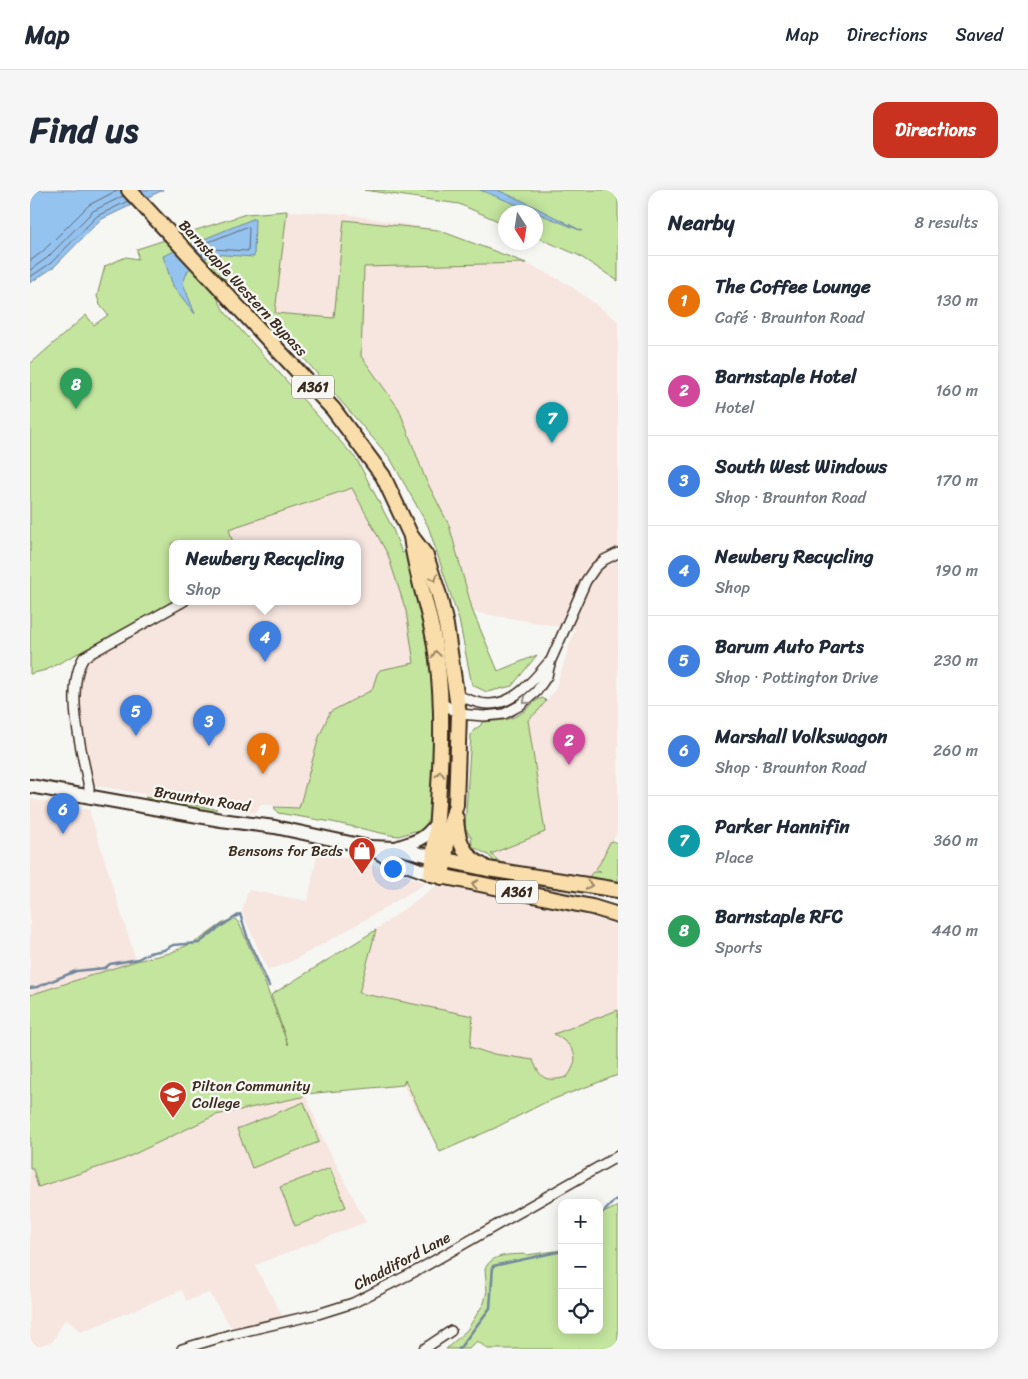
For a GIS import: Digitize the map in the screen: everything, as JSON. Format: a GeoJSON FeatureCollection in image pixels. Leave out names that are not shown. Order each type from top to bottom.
{"type":"FeatureCollection","features":[{"type":"Feature","properties":{"kind":"main road","name":"Barnstaple Western Bypass"},"geometry":{"type":"LineString","coordinates":[[129,190],[323,398],[352,432],[383,476],[411,536],[426,556],[439,595],[446,625],[459,714],[456,805],[439,859],[436,875]]}},
{"type":"Feature","properties":{"kind":"main road","name":"Barnstaple Western Bypass"},"geometry":{"type":"LineString","coordinates":[[411,536],[414,561],[434,638],[442,703],[437,823],[439,859]]}},
{"type":"Feature","properties":{"kind":"main road","name":"Braunton Road"},"geometry":{"type":"LineString","coordinates":[[30,786],[89,798],[275,827],[369,847],[396,848],[488,869],[618,890]]}},
{"type":"Feature","properties":{"kind":"main road","name":"A361"},"geometry":{"type":"LineString","coordinates":[[456,805],[458,837],[462,847],[478,864],[488,869]]}},
{"type":"Feature","properties":{"kind":"main road"},"geometry":{"type":"LineString","coordinates":[[396,848],[417,842],[427,835],[437,823]]}},
{"type":"Feature","properties":{"kind":"main road","name":"Braunton Road"},"geometry":{"type":"LineString","coordinates":[[369,847],[387,858],[436,875],[592,907],[618,915]]}},
{"type":"Feature","properties":{"kind":"street"},"geometry":{"type":"LineString","coordinates":[[442,703],[459,714],[484,716],[504,714],[519,706],[536,692],[546,676],[551,660],[586,581],[595,568],[604,560],[618,553]]}},
{"type":"Feature","properties":{"kind":"street"},"geometry":{"type":"LineString","coordinates":[[89,798],[89,787],[75,711],[75,686],[79,664],[84,657],[177,605]]}},
{"type":"Feature","properties":{"kind":"street"},"geometry":{"type":"LineString","coordinates":[[457,695],[474,702],[489,705],[506,700],[518,694],[534,680],[551,660]]}},
{"type":"Feature","properties":{"kind":"street","name":"Chaddiford Lane"},"geometry":{"type":"LineString","coordinates":[[182,1349],[353,1303],[418,1270],[618,1156]]}},
{"type":"Feature","properties":{"kind":"street"},"geometry":{"type":"LineString","coordinates":[[424,1349],[451,1331]]}},
{"type":"Feature","properties":{"kind":"shaded area"},"geometry":{"type":"Polygon","coordinates":[[[285,211],[346,214],[438,230],[526,263],[568,284],[618,321],[618,830],[594,880],[585,877],[579,872],[571,874],[502,864],[491,854],[545,832],[528,720],[555,690],[575,629],[473,612],[449,525],[425,478],[399,409],[334,318],[275,313],[285,211]]]}},
{"type":"Feature","properties":{"kind":"shaded area"},"geometry":{"type":"Polygon","coordinates":[[[352,488],[388,555],[406,611],[414,663],[380,670],[372,690],[330,712],[319,737],[299,808],[261,804],[255,813],[92,785],[79,705],[80,683],[86,662],[189,605],[361,605],[361,540],[232,540],[229,529],[352,488]]]}},
{"type":"Feature","properties":{"kind":"shaded area"},"geometry":{"type":"Polygon","coordinates":[[[30,799],[89,810],[136,961],[170,953],[199,940],[223,923],[234,918],[239,923],[265,983],[297,1071],[273,994],[373,932],[437,885],[581,914],[618,925],[618,1073],[546,1102],[493,1129],[440,1152],[403,1085],[305,1094],[325,1143],[366,1222],[255,1265],[283,1317],[232,1328],[209,1293],[186,1301],[182,1290],[81,1332],[67,1319],[62,1323],[53,1341],[30,1349],[30,799]]]}},
{"type":"Feature","properties":{"kind":"shaded area"},"geometry":{"type":"Polygon","coordinates":[[[318,850],[383,868],[426,883],[290,962],[268,970],[242,912],[248,890],[308,901],[318,850]]]}},
{"type":"Feature","properties":{"kind":"green space"},"geometry":{"type":"Polygon","coordinates":[[[364,190],[618,190],[618,281],[578,255],[543,240],[543,205],[498,205],[498,221],[459,204],[364,190]]]}},
{"type":"Feature","properties":{"kind":"green space"},"geometry":{"type":"Polygon","coordinates":[[[287,211],[275,313],[334,318],[344,220],[438,230],[526,263],[364,267],[361,356],[399,409],[425,478],[449,525],[473,612],[498,671],[537,655],[512,686],[487,692],[472,685],[459,620],[428,526],[390,458],[282,333],[224,278],[212,288],[224,311],[357,460],[392,527],[402,553],[408,551],[413,567],[437,687],[431,823],[421,835],[414,831],[399,836],[390,835],[332,822],[278,813],[274,807],[299,808],[319,737],[330,712],[372,690],[380,670],[414,663],[406,611],[388,555],[352,488],[229,529],[232,540],[169,540],[170,605],[46,670],[30,674],[30,364],[86,315],[94,325],[108,315],[100,305],[97,296],[105,266],[126,257],[138,259],[137,249],[246,214],[287,211]]]}},
{"type":"Feature","properties":{"kind":"green space"},"geometry":{"type":"Polygon","coordinates":[[[543,698],[546,701],[528,720],[545,832],[491,854],[502,864],[496,863],[488,855],[472,846],[471,837],[465,827],[471,735],[482,722],[514,717],[537,700],[543,698]]]}},
{"type":"Feature","properties":{"kind":"green space"},"geometry":{"type":"Polygon","coordinates":[[[449,715],[452,720],[450,789],[448,816],[440,845],[448,749],[447,716],[449,715]]]}},
{"type":"Feature","properties":{"kind":"green space"},"geometry":{"type":"Polygon","coordinates":[[[145,797],[217,809],[212,812],[150,801],[145,797]]]}},
{"type":"Feature","properties":{"kind":"green space"},"geometry":{"type":"Polygon","coordinates":[[[613,841],[618,844],[618,883],[590,879],[590,875],[593,872],[601,871],[595,870],[610,842],[613,841]]]}},
{"type":"Feature","properties":{"kind":"green space"},"geometry":{"type":"Polygon","coordinates":[[[234,918],[239,923],[265,983],[288,1045],[271,995],[376,930],[359,993],[473,1016],[470,1047],[488,1053],[533,1060],[539,1072],[549,1079],[567,1077],[572,1070],[575,1058],[574,1052],[567,1043],[554,1034],[618,1010],[618,1075],[546,1102],[493,1129],[440,1152],[405,1080],[403,1085],[305,1094],[302,1097],[216,1115],[124,1159],[38,1187],[33,1169],[30,1169],[30,995],[136,961],[170,953],[199,940],[223,923],[234,918]]]}},
{"type":"Feature","properties":{"kind":"green space"},"geometry":{"type":"Polygon","coordinates":[[[304,1102],[319,1142],[252,1168],[237,1129],[304,1102]]]}},
{"type":"Feature","properties":{"kind":"green space"},"geometry":{"type":"Polygon","coordinates":[[[330,1168],[346,1207],[295,1226],[280,1187],[330,1168]]]}},
{"type":"Feature","properties":{"kind":"green space"},"geometry":{"type":"Polygon","coordinates":[[[618,1206],[618,1349],[488,1349],[477,1341],[469,1349],[446,1349],[467,1330],[484,1303],[487,1291],[485,1269],[488,1264],[497,1257],[508,1255],[527,1255],[558,1251],[558,1334],[603,1334],[603,1213],[618,1206]]]}},
{"type":"Feature","properties":{"kind":"water"},"geometry":{"type":"Polygon","coordinates":[[[30,190],[163,190],[100,220],[54,267],[30,283],[30,190]]]}},
{"type":"Feature","properties":{"kind":"water"},"geometry":{"type":"Polygon","coordinates":[[[480,190],[497,190],[531,205],[517,205],[480,190]]]}},
{"type":"Feature","properties":{"kind":"water"},"geometry":{"type":"Polygon","coordinates":[[[543,211],[582,231],[543,215],[543,211]]]}},
{"type":"Feature","properties":{"kind":"water"},"geometry":{"type":"Polygon","coordinates":[[[255,218],[254,257],[212,254],[188,270],[183,283],[195,314],[173,286],[163,256],[255,218]]]}},
{"type":"Feature","properties":{"kind":"waterway"},"geometry":{"type":"LineString","coordinates":[[30,988],[76,971],[105,968],[110,964],[138,959],[173,945],[199,943],[240,914],[248,939],[269,986]]}},
{"type":"Feature","properties":{"kind":"waterway"},"geometry":{"type":"LineString","coordinates":[[603,1213],[618,1199]]}},
{"type":"Feature","properties":{"kind":"waterway"},"geometry":{"type":"LineString","coordinates":[[459,1349],[490,1308],[493,1266],[558,1252]]}},
{"type":"Feature","properties":{"kind":"place","name":"Barnstaple RFC"},"geometry":{"type":"Point","coordinates":[76,409]}},
{"type":"Feature","properties":{"kind":"place","name":"Parker Hannifin"},"geometry":{"type":"Point","coordinates":[552,443]}},
{"type":"Feature","properties":{"kind":"place","name":"Newbery Recycling"},"geometry":{"type":"Point","coordinates":[265,662]}},
{"type":"Feature","properties":{"kind":"place","name":"Barum Auto Parts"},"geometry":{"type":"Point","coordinates":[136,736]}},
{"type":"Feature","properties":{"kind":"place","name":"South West Windows"},"geometry":{"type":"Point","coordinates":[209,746]}},
{"type":"Feature","properties":{"kind":"place","name":"Barnstaple Hotel"},"geometry":{"type":"Point","coordinates":[569,765]}},
{"type":"Feature","properties":{"kind":"place","name":"The Coffee Lounge"},"geometry":{"type":"Point","coordinates":[263,774]}},
{"type":"Feature","properties":{"kind":"place","name":"Marshall Volkswagon"},"geometry":{"type":"Point","coordinates":[63,834]}},
{"type":"Feature","properties":{"kind":"place","name":"Bensons for Beds"},"geometry":{"type":"Point","coordinates":[362,875]}},
{"type":"Feature","properties":{"kind":"place","name":"Pilton Community College"},"geometry":{"type":"Point","coordinates":[173,1119]}}]}
